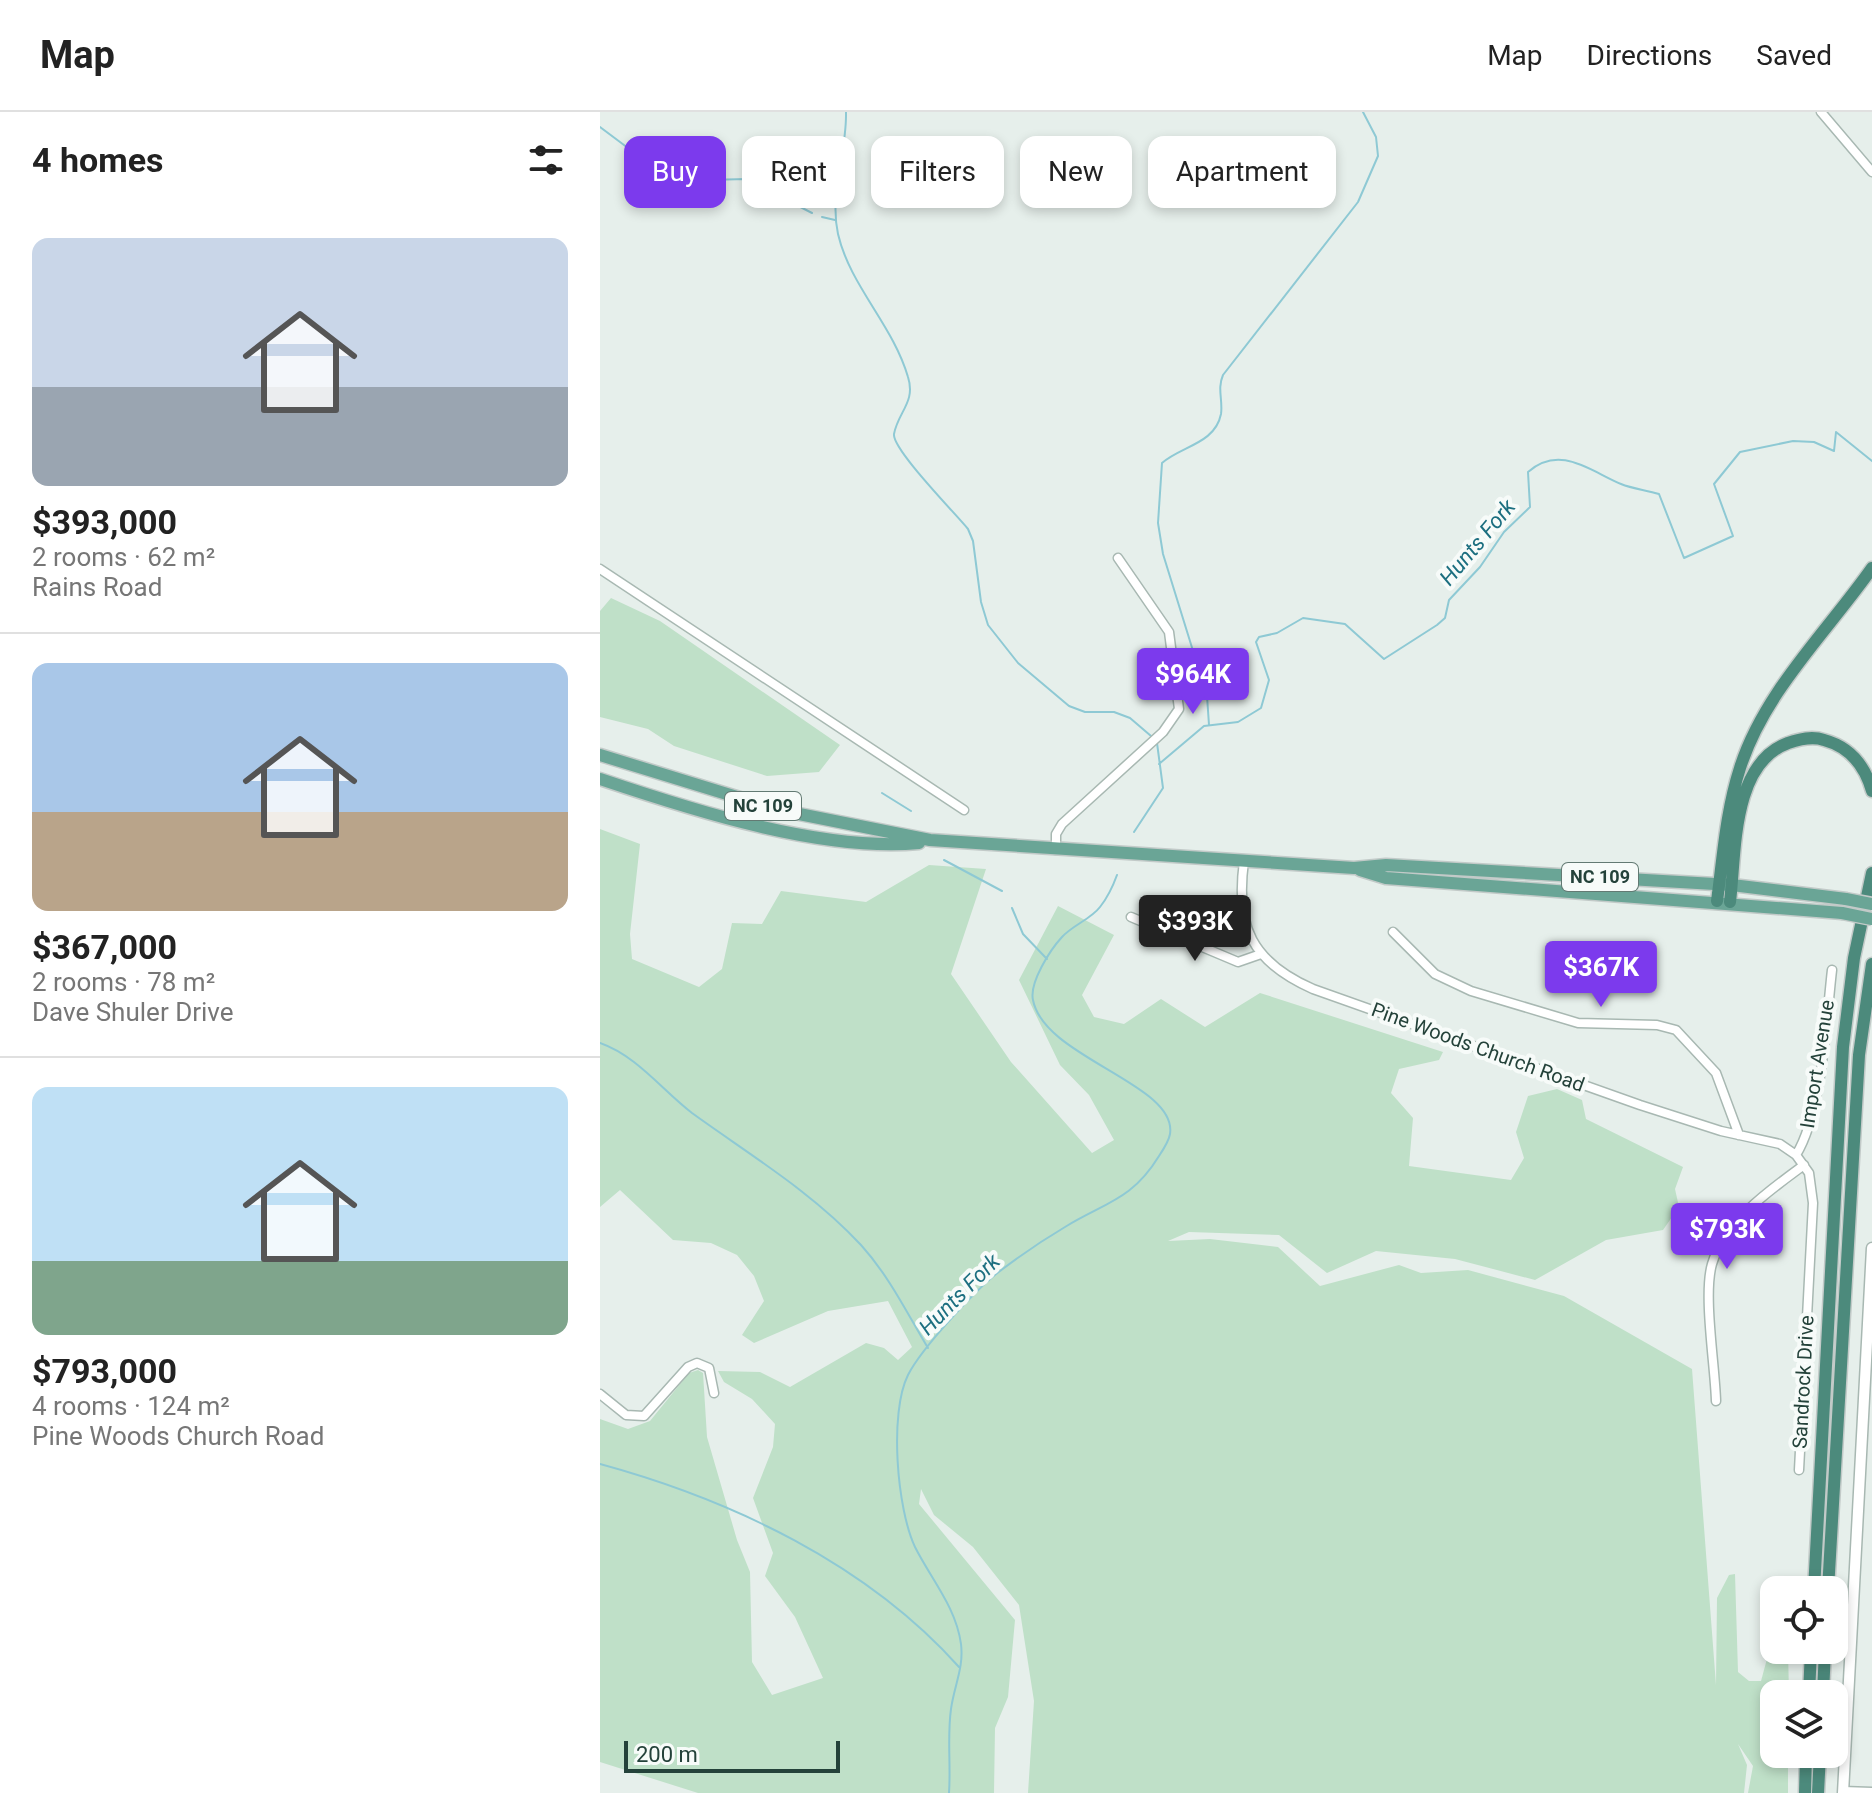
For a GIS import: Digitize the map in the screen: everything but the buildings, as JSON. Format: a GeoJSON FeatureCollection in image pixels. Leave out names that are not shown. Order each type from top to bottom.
{"type":"FeatureCollection","features":[{"type":"Feature","properties":{"kind":"highway"},"geometry":{"type":"LineString","coordinates":[[1724,902],[1730,805],[1740,765],[1758,724],[1872,568]]}},
{"type":"Feature","properties":{"kind":"highway"},"geometry":{"type":"LineString","coordinates":[[1726,885],[1742,805],[1753,776],[1766,757],[1780,746],[1803,738],[1823,739],[1841,747],[1857,759],[1872,791]]}},
{"type":"Feature","properties":{"kind":"highway"},"geometry":{"type":"LineString","coordinates":[[1815,1576],[1843,1047],[1854,958],[1872,873]]}},
{"type":"Feature","properties":{"kind":"highway"},"geometry":{"type":"LineString","coordinates":[[1829,1576],[1859,1055],[1872,964]]}},
{"type":"Feature","properties":{"kind":"highway"},"geometry":{"type":"LineString","coordinates":[[1805,1793],[1806,1768]]}},
{"type":"Feature","properties":{"kind":"highway"},"geometry":{"type":"LineString","coordinates":[[1818,1793],[1819,1768]]}},
{"type":"Feature","properties":{"kind":"main road","name":"NC 109"},"geometry":{"type":"LineString","coordinates":[[600,755],[735,799],[930,840],[1056,851],[1354,868],[1401,865],[1726,885],[1872,904]]}},
{"type":"Feature","properties":{"kind":"main road","name":"NC 109"},"geometry":{"type":"LineString","coordinates":[[600,779],[768,828],[872,844],[930,840]]}},
{"type":"Feature","properties":{"kind":"main road","name":"NC 109"},"geometry":{"type":"LineString","coordinates":[[1354,868],[1386,878],[1724,902],[1842,913],[1872,919]]}},
{"type":"Feature","properties":{"kind":"street"},"geometry":{"type":"LineString","coordinates":[[1821,112],[1872,172]]}},
{"type":"Feature","properties":{"kind":"street"},"geometry":{"type":"LineString","coordinates":[[1056,851],[1056,834],[1062,824],[1163,732],[1179,709],[1169,632],[1118,558]]}},
{"type":"Feature","properties":{"kind":"street"},"geometry":{"type":"LineString","coordinates":[[600,569],[964,810]]}},
{"type":"Feature","properties":{"kind":"street","name":"Pine Woods Church Road"},"geometry":{"type":"LineString","coordinates":[[1244,861],[1241,912],[1261,954],[1282,975],[1313,989],[1638,1105],[1780,1144],[1796,1155]]}},
{"type":"Feature","properties":{"kind":"street"},"geometry":{"type":"LineString","coordinates":[[1131,917],[1238,962],[1261,954]]}},
{"type":"Feature","properties":{"kind":"street"},"geometry":{"type":"LineString","coordinates":[[1393,932],[1435,974],[1471,991],[1576,1023],[1657,1025],[1676,1030],[1716,1073],[1739,1135]]}},
{"type":"Feature","properties":{"kind":"street","name":"Import Avenue"},"geometry":{"type":"LineString","coordinates":[[1796,1155],[1807,1134],[1812,1110],[1832,970]]}},
{"type":"Feature","properties":{"kind":"street","name":"Sandrock Drive"},"geometry":{"type":"LineString","coordinates":[[1796,1155],[1811,1177],[1813,1203],[1799,1470]]}},
{"type":"Feature","properties":{"kind":"street"},"geometry":{"type":"LineString","coordinates":[[1716,1401],[1710,1288],[1713,1261],[1724,1240],[1759,1200],[1804,1165]]}},
{"type":"Feature","properties":{"kind":"street"},"geometry":{"type":"LineString","coordinates":[[1872,1248],[1843,1792],[1872,1792]]}},
{"type":"Feature","properties":{"kind":"street"},"geometry":{"type":"LineString","coordinates":[[600,1394],[626,1415],[644,1416],[688,1367],[697,1363],[709,1368],[714,1393]]}},
{"type":"Feature","properties":{"kind":"green space"},"geometry":{"type":"Polygon","coordinates":[[[611,598],[660,621],[840,745],[819,772],[767,776],[674,746],[648,729],[600,717],[600,611],[611,598]]]}},
{"type":"Feature","properties":{"kind":"green space"},"geometry":{"type":"Polygon","coordinates":[[[600,829],[640,844],[630,934],[632,959],[699,987],[722,969],[732,923],[762,924],[781,891],[866,902],[929,865],[986,869],[951,974],[1011,1062],[1092,1153],[1114,1140],[1089,1095],[1060,1065],[1019,980],[1058,906],[1114,935],[1082,995],[1094,1017],[1124,1024],[1161,999],[1205,1027],[1260,993],[1443,1052],[1439,1060],[1399,1069],[1391,1093],[1413,1118],[1409,1166],[1511,1180],[1524,1158],[1516,1132],[1528,1096],[1557,1089],[1582,1100],[1586,1119],[1683,1167],[1675,1189],[1679,1207],[1663,1230],[1606,1240],[1535,1280],[1455,1259],[1376,1251],[1327,1273],[1279,1235],[1189,1232],[1168,1241],[1210,1239],[1278,1247],[1320,1286],[1399,1265],[1421,1273],[1468,1270],[1564,1296],[1692,1369],[1716,1685],[1717,1598],[1729,1575],[1735,1574],[1738,1672],[1749,1681],[1760,1681],[1760,1768],[1788,1768],[1788,1793],[1748,1793],[1753,1766],[1738,1744],[1747,1765],[1744,1793],[1028,1793],[1034,1701],[1019,1605],[973,1547],[934,1515],[921,1489],[919,1504],[1015,1620],[1008,1697],[995,1728],[994,1793],[698,1793],[600,1762],[600,1419],[628,1429],[650,1421],[689,1373],[698,1370],[703,1373],[707,1437],[737,1540],[750,1572],[752,1662],[772,1695],[823,1678],[795,1617],[765,1576],[773,1553],[753,1498],[773,1447],[775,1424],[752,1399],[724,1382],[718,1371],[760,1372],[790,1387],[866,1343],[884,1348],[898,1360],[912,1347],[888,1301],[828,1311],[754,1343],[742,1335],[764,1301],[754,1276],[737,1255],[711,1243],[673,1240],[620,1190],[600,1207],[600,829]]]}},
{"type":"Feature","properties":{"kind":"green space"},"geometry":{"type":"Polygon","coordinates":[[[1766,1664],[1788,1664],[1789,1680],[1761,1680],[1766,1664]]]}},
{"type":"Feature","properties":{"kind":"waterway"},"geometry":{"type":"LineString","coordinates":[[846,112],[836,203],[838,234],[852,271],[892,340],[908,377],[910,393],[896,426],[896,442],[968,529],[973,541],[981,602],[988,625],[1018,663],[1069,706],[1085,712],[1114,712],[1130,718],[1151,736]]}},
{"type":"Feature","properties":{"kind":"waterway"},"geometry":{"type":"LineString","coordinates":[[1209,725],[1207,696],[1163,554],[1158,523],[1162,463],[1212,432],[1221,414],[1220,385],[1223,375],[1358,202],[1378,156],[1376,137],[1363,112]]}},
{"type":"Feature","properties":{"kind":"waterway"},"geometry":{"type":"LineString","coordinates":[[600,127],[640,157],[656,177],[669,181],[746,179],[812,213]]}},
{"type":"Feature","properties":{"kind":"waterway"},"geometry":{"type":"LineString","coordinates":[[822,217],[835,220]]}},
{"type":"Feature","properties":{"kind":"waterway","name":"Hunts Fork"},"geometry":{"type":"LineString","coordinates":[[1159,764],[1204,726],[1238,722],[1261,708],[1269,680],[1256,642],[1259,637],[1277,633],[1303,618],[1345,624],[1384,659],[1437,625],[1445,618],[1449,600],[1480,567],[1504,532],[1530,507],[1528,472],[1540,464],[1552,460],[1575,463],[1621,484],[1659,494],[1684,558],[1733,536],[1714,484],[1740,452],[1793,441],[1814,442],[1834,451],[1836,432],[1872,461]]}},
{"type":"Feature","properties":{"kind":"waterway","name":"Hunts Fork"},"geometry":{"type":"LineString","coordinates":[[1134,832],[1163,788],[1157,743]]}},
{"type":"Feature","properties":{"kind":"waterway"},"geometry":{"type":"LineString","coordinates":[[882,793],[911,811]]}},
{"type":"Feature","properties":{"kind":"waterway"},"geometry":{"type":"LineString","coordinates":[[944,860],[1002,891]]}},
{"type":"Feature","properties":{"kind":"waterway","name":"Hunts Fork"},"geometry":{"type":"LineString","coordinates":[[949,1793],[950,1720],[960,1669],[961,1644],[948,1605],[915,1547],[904,1509],[897,1436],[902,1392],[908,1375],[925,1350],[978,1291],[1040,1242],[1128,1191],[1149,1171],[1168,1140],[1167,1116],[1154,1100],[1060,1038],[1042,1020],[1033,1000],[1037,976],[1052,950],[1066,933],[1100,907],[1117,875]]}},
{"type":"Feature","properties":{"kind":"waterway"},"geometry":{"type":"LineString","coordinates":[[1012,908],[1023,934],[1047,959]]}},
{"type":"Feature","properties":{"kind":"waterway"},"geometry":{"type":"LineString","coordinates":[[600,1043],[626,1056],[692,1113],[780,1175],[842,1226],[880,1269],[928,1348]]}},
{"type":"Feature","properties":{"kind":"waterway"},"geometry":{"type":"LineString","coordinates":[[600,1464],[699,1496],[794,1540],[883,1597],[923,1630],[959,1667]]}}]}
